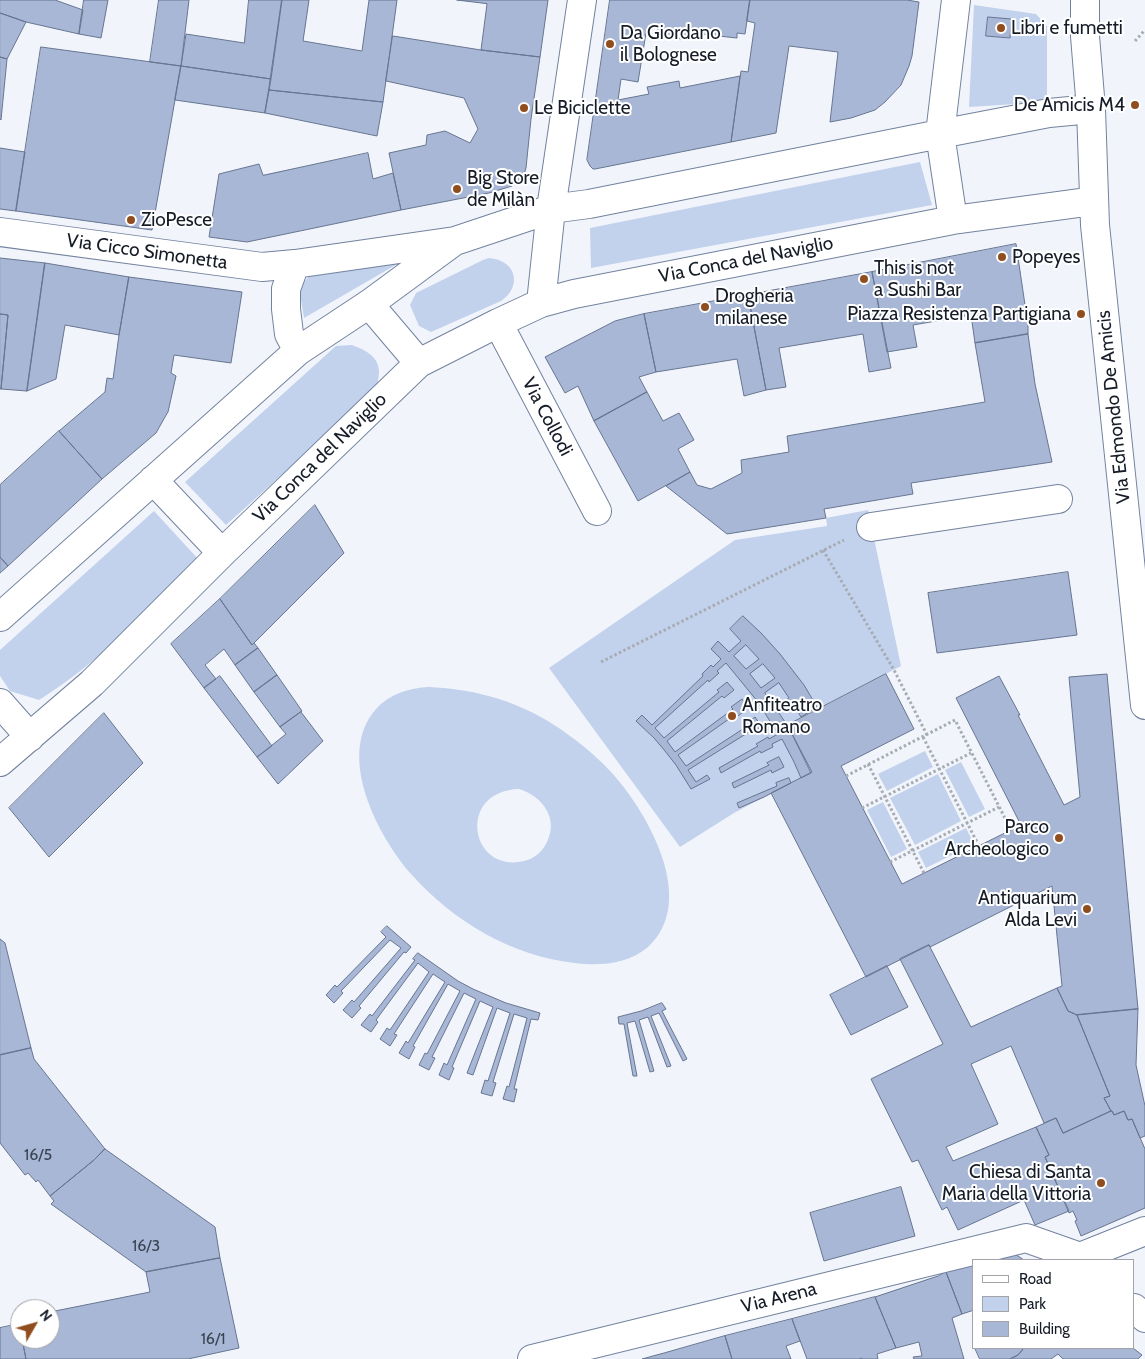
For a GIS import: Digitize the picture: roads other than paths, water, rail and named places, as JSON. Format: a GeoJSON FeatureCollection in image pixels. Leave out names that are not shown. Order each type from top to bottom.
{"type":"FeatureCollection","features":[{"type":"Feature","properties":{"kind":"street"},"geometry":{"type":"LineString","coordinates":[[541,303],[552,209],[582,0]]}},
{"type":"Feature","properties":{"kind":"street"},"geometry":{"type":"LineString","coordinates":[[952,220],[940,134],[956,0]]}},
{"type":"Feature","properties":{"kind":"street","name":"Via Edmondo De Amicis"},"geometry":{"type":"LineString","coordinates":[[1085,0],[1085,36],[1091,109],[1095,225],[1145,705]]}},
{"type":"Feature","properties":{"kind":"street"},"geometry":{"type":"LineString","coordinates":[[298,351],[289,334],[286,309],[286,288],[295,264],[455,241],[552,209],[589,204],[940,134],[1049,114],[1091,109]]}},
{"type":"Feature","properties":{"kind":"street","name":"Via Conca del Naviglio"},"geometry":{"type":"LineString","coordinates":[[0,762],[92,683],[222,553],[419,363],[541,303],[574,294],[952,220],[1094,201]]}},
{"type":"Feature","properties":{"kind":"street","name":"Via Cicco Simonetta"},"geometry":{"type":"LineString","coordinates":[[0,232],[262,267],[295,264]]}},
{"type":"Feature","properties":{"kind":"street"},"geometry":{"type":"LineString","coordinates":[[0,617],[298,351],[369,304],[455,241]]}},
{"type":"Feature","properties":{"kind":"street"},"geometry":{"type":"LineString","coordinates":[[369,304],[419,363]]}},
{"type":"Feature","properties":{"kind":"street","name":"Via Collodi"},"geometry":{"type":"LineString","coordinates":[[498,323],[597,510]]}},
{"type":"Feature","properties":{"kind":"street"},"geometry":{"type":"LineString","coordinates":[[153,480],[222,553]]}},
{"type":"Feature","properties":{"kind":"street"},"geometry":{"type":"LineString","coordinates":[[871,527],[1058,499]]}},
{"type":"Feature","properties":{"kind":"street"},"geometry":{"type":"LineString","coordinates":[[0,703],[30,737]]}},
{"type":"Feature","properties":{"kind":"street"},"geometry":{"type":"LineString","coordinates":[[1081,1259],[1145,1231]]}},
{"type":"Feature","properties":{"kind":"street","name":"Via Arena"},"geometry":{"type":"LineString","coordinates":[[532,1359],[1026,1238],[1081,1259]]}},
{"type":"Feature","properties":{"kind":"street"},"geometry":{"type":"LineString","coordinates":[[1135,1309],[1145,1318]]}},
{"type":"Feature","properties":{"kind":"place","name":"Libri e fumetti"},"geometry":{"type":"Point","coordinates":[1001,28]}},
{"type":"Feature","properties":{"kind":"place","name":"Da Giordano il Bolognese"},"geometry":{"type":"Point","coordinates":[610,44]}},
{"type":"Feature","properties":{"kind":"place","name":"De Amicis M4"},"geometry":{"type":"Point","coordinates":[1135,105]}},
{"type":"Feature","properties":{"kind":"place","name":"Le Biciclette"},"geometry":{"type":"Point","coordinates":[524,108]}},
{"type":"Feature","properties":{"kind":"place","name":"Big Store de Milàn"},"geometry":{"type":"Point","coordinates":[457,189]}},
{"type":"Feature","properties":{"kind":"place","name":"ZioPesce"},"geometry":{"type":"Point","coordinates":[131,220]}},
{"type":"Feature","properties":{"kind":"place","name":"Popeyes"},"geometry":{"type":"Point","coordinates":[1002,257]}},
{"type":"Feature","properties":{"kind":"place","name":"This is not a Sushi Bar"},"geometry":{"type":"Point","coordinates":[864,279]}},
{"type":"Feature","properties":{"kind":"place","name":"Drogheria milanese"},"geometry":{"type":"Point","coordinates":[705,307]}},
{"type":"Feature","properties":{"kind":"place","name":"Piazza Resistenza Partigiana"},"geometry":{"type":"Point","coordinates":[1081,314]}},
{"type":"Feature","properties":{"kind":"place","name":"Anfiteatro Romano"},"geometry":{"type":"Point","coordinates":[732,716]}},
{"type":"Feature","properties":{"kind":"place","name":"Parco Archeologico"},"geometry":{"type":"Point","coordinates":[1059,838]}},
{"type":"Feature","properties":{"kind":"place","name":"Antiquarium Alda Levi"},"geometry":{"type":"Point","coordinates":[1087,909]}},
{"type":"Feature","properties":{"kind":"place","name":"Chiesa di Santa Maria della Vittoria"},"geometry":{"type":"Point","coordinates":[1101,1183]}}]}
